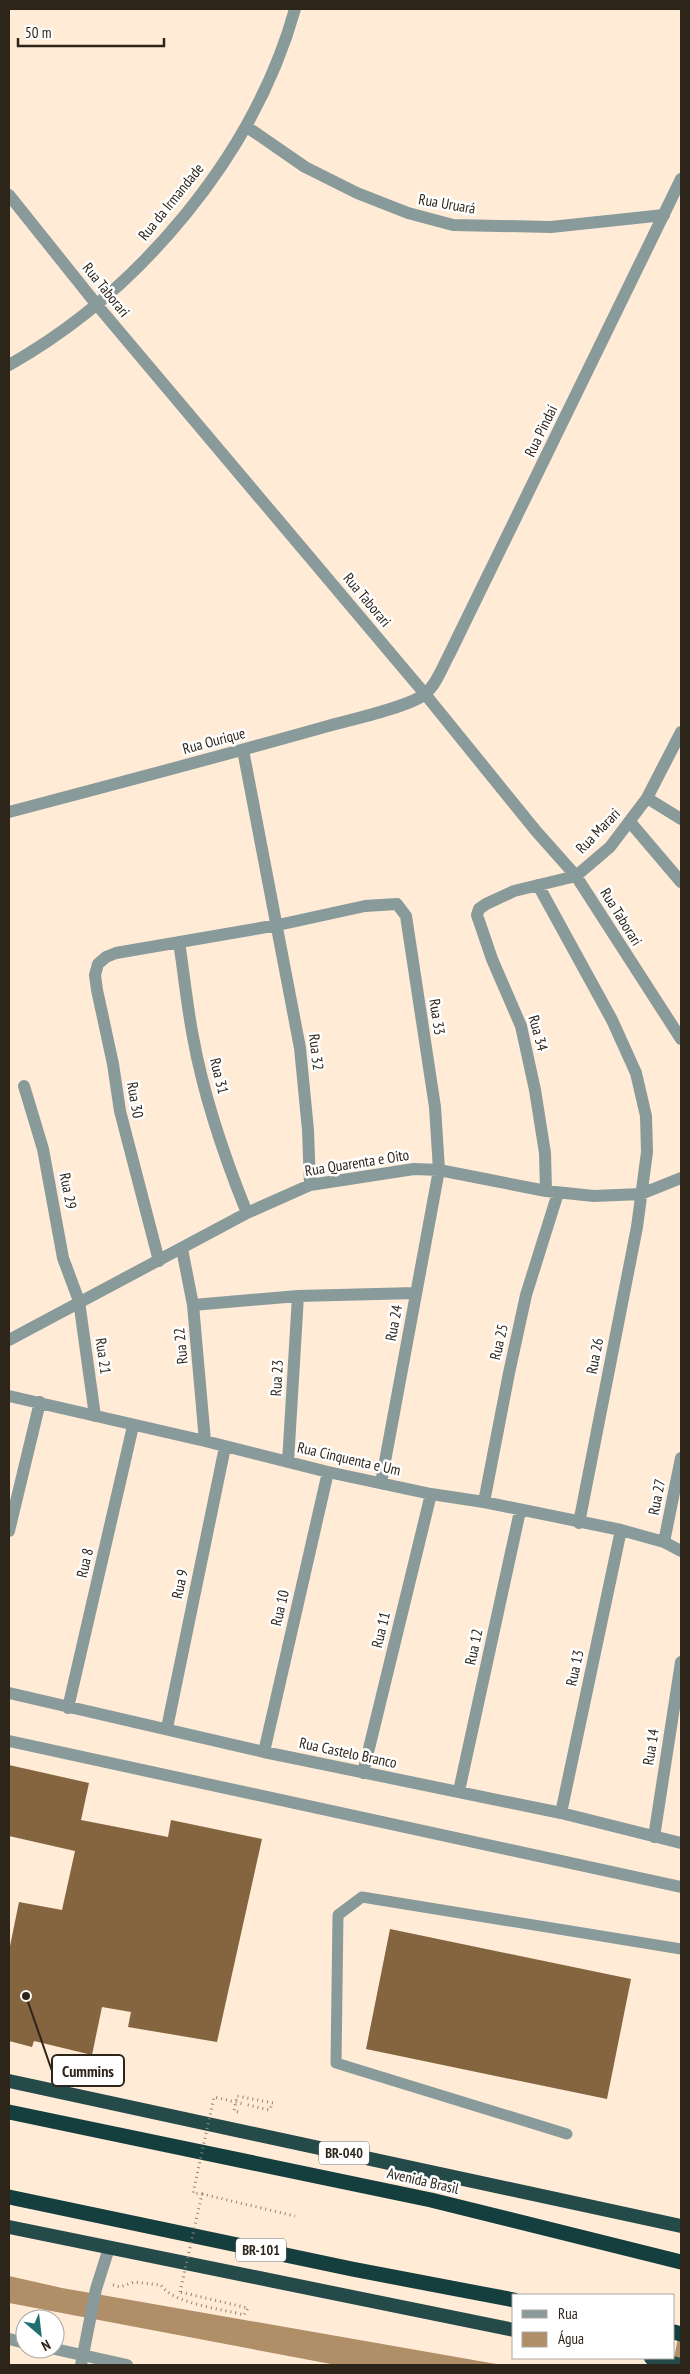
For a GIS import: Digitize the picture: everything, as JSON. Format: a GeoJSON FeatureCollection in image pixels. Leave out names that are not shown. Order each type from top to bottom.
{"type":"FeatureCollection","features":[{"type":"Feature","properties":{"kind":"highway","name":"Avenida Brasil"},"geometry":{"type":"LineString","coordinates":[[9,2081],[681,2224]]}},
{"type":"Feature","properties":{"kind":"highway","name":"Avenida Brasil"},"geometry":{"type":"LineString","coordinates":[[9,2112],[430,2200],[681,2262]]}},
{"type":"Feature","properties":{"kind":"highway","name":"BR-101"},"geometry":{"type":"LineString","coordinates":[[9,2196],[332,2265],[512,2300]]}},
{"type":"Feature","properties":{"kind":"highway"},"geometry":{"type":"LineString","coordinates":[[9,2226],[512,2330]]}},
{"type":"Feature","properties":{"kind":"highway"},"geometry":{"type":"LineString","coordinates":[[656,2359],[681,2364]]}},
{"type":"Feature","properties":{"kind":"street","name":"Rua da Irmandade"},"geometry":{"type":"LineString","coordinates":[[9,365],[40,348],[98,305],[157,246],[204,191],[247,127],[286,40],[295,9]]}},
{"type":"Feature","properties":{"kind":"street","name":"Rua Uruará"},"geometry":{"type":"LineString","coordinates":[[247,127],[305,167],[357,193],[408,213],[453,225],[551,227],[664,215]]}},
{"type":"Feature","properties":{"kind":"street","name":"Rua Pindaí"},"geometry":{"type":"LineString","coordinates":[[425,694],[436,680],[462,629],[681,179]]}},
{"type":"Feature","properties":{"kind":"street","name":"Rua Taborari"},"geometry":{"type":"LineString","coordinates":[[9,195],[98,305],[425,694],[536,831],[576,876],[681,1039]]}},
{"type":"Feature","properties":{"kind":"street","name":"Rua Ourique"},"geometry":{"type":"LineString","coordinates":[[9,812],[243,750],[377,712],[410,702],[425,694]]}},
{"type":"Feature","properties":{"kind":"street","name":"Rua Marari"},"geometry":{"type":"LineString","coordinates":[[495,899],[538,884],[576,876],[610,847],[647,798],[681,732]]}},
{"type":"Feature","properties":{"kind":"street","name":"Rua 32"},"geometry":{"type":"LineString","coordinates":[[243,750],[300,1048],[308,1130],[310,1185]]}},
{"type":"Feature","properties":{"kind":"street"},"geometry":{"type":"LineString","coordinates":[[647,798],[681,819]]}},
{"type":"Feature","properties":{"kind":"street"},"geometry":{"type":"LineString","coordinates":[[630,822],[681,882]]}},
{"type":"Feature","properties":{"kind":"street","name":"Rua 26"},"geometry":{"type":"LineString","coordinates":[[538,884],[612,1020],[636,1073],[646,1116],[647,1152],[635,1237],[579,1523]]}},
{"type":"Feature","properties":{"kind":"street","name":"Rua 34"},"geometry":{"type":"LineString","coordinates":[[495,899],[479,910],[477,915],[492,960],[521,1026],[535,1090],[552,1192]]}},
{"type":"Feature","properties":{"kind":"street","name":"Rua 33"},"geometry":{"type":"LineString","coordinates":[[278,925],[365,906],[396,904],[406,916],[435,1107],[439,1170]]}},
{"type":"Feature","properties":{"kind":"street"},"geometry":{"type":"LineString","coordinates":[[179,942],[278,925]]}},
{"type":"Feature","properties":{"kind":"street","name":"Rua 30"},"geometry":{"type":"LineString","coordinates":[[159,1261],[120,1111],[113,1064],[95,975],[98,964],[106,957],[116,953],[179,942]]}},
{"type":"Feature","properties":{"kind":"street","name":"Rua 31"},"geometry":{"type":"LineString","coordinates":[[179,942],[193,1037],[203,1084],[228,1166],[246,1213]]}},
{"type":"Feature","properties":{"kind":"street","name":"Rua 29"},"geometry":{"type":"LineString","coordinates":[[24,1086],[43,1149],[63,1258],[79,1301]]}},
{"type":"Feature","properties":{"kind":"street","name":"Rua Quarenta e Oito"},"geometry":{"type":"LineString","coordinates":[[9,1340],[79,1301],[182,1249],[246,1213],[310,1185],[414,1169],[439,1170],[552,1192],[594,1196],[641,1194],[681,1178]]}},
{"type":"Feature","properties":{"kind":"street","name":"Rua 24"},"geometry":{"type":"LineString","coordinates":[[381,1483],[439,1170]]}},
{"type":"Feature","properties":{"kind":"street","name":"Rua 25"},"geometry":{"type":"LineString","coordinates":[[484,1502],[508,1372],[552,1192]]}},
{"type":"Feature","properties":{"kind":"street","name":"Rua 22"},"geometry":{"type":"LineString","coordinates":[[182,1249],[193,1305],[205,1441]]}},
{"type":"Feature","properties":{"kind":"street"},"geometry":{"type":"LineString","coordinates":[[193,1305],[298,1296],[416,1293]]}},
{"type":"Feature","properties":{"kind":"street","name":"Rua 23"},"geometry":{"type":"LineString","coordinates":[[288,1462],[298,1296]]}},
{"type":"Feature","properties":{"kind":"street","name":"Rua 21"},"geometry":{"type":"LineString","coordinates":[[79,1301],[96,1416]]}},
{"type":"Feature","properties":{"kind":"street","name":"Rua Cinquenta e Um"},"geometry":{"type":"LineString","coordinates":[[9,1396],[205,1441],[328,1472],[431,1494],[484,1502],[520,1511],[621,1530],[664,1542],[681,1551]]}},
{"type":"Feature","properties":{"kind":"street"},"geometry":{"type":"LineString","coordinates":[[9,1531],[40,1402]]}},
{"type":"Feature","properties":{"kind":"street","name":"Rua 8"},"geometry":{"type":"LineString","coordinates":[[68,1708],[133,1426]]}},
{"type":"Feature","properties":{"kind":"street","name":"Rua 9"},"geometry":{"type":"LineString","coordinates":[[167,1728],[225,1447]]}},
{"type":"Feature","properties":{"kind":"street","name":"Rua 27"},"geometry":{"type":"LineString","coordinates":[[664,1542],[681,1458]]}},
{"type":"Feature","properties":{"kind":"street","name":"Rua 10"},"geometry":{"type":"LineString","coordinates":[[264,1752],[328,1472]]}},
{"type":"Feature","properties":{"kind":"street","name":"Rua 11"},"geometry":{"type":"LineString","coordinates":[[363,1773],[431,1494]]}},
{"type":"Feature","properties":{"kind":"street","name":"Rua 12"},"geometry":{"type":"LineString","coordinates":[[459,1791],[520,1511]]}},
{"type":"Feature","properties":{"kind":"street","name":"Rua 13"},"geometry":{"type":"LineString","coordinates":[[561,1813],[621,1530]]}},
{"type":"Feature","properties":{"kind":"street","name":"Rua 14"},"geometry":{"type":"LineString","coordinates":[[654,1837],[681,1662]]}},
{"type":"Feature","properties":{"kind":"street","name":"Rua Castelo Branco"},"geometry":{"type":"LineString","coordinates":[[9,1693],[68,1708],[167,1728],[264,1752],[561,1813],[681,1843]]}},
{"type":"Feature","properties":{"kind":"street"},"geometry":{"type":"LineString","coordinates":[[9,1741],[681,1887]]}},
{"type":"Feature","properties":{"kind":"street"},"geometry":{"type":"LineString","coordinates":[[82,2360],[98,2285],[109,2248]]}},
{"type":"Feature","properties":{"kind":"street"},"geometry":{"type":"LineString","coordinates":[[65,2353],[82,2360],[127,2365]]}},
{"type":"Feature","properties":{"kind":"lane"},"geometry":{"type":"LineString","coordinates":[[567,2134],[336,2063],[338,1915],[362,1897],[681,1949]]}},
{"type":"Feature","properties":{"kind":"path"},"geometry":{"type":"LineString","coordinates":[[244,2132],[247,2115],[234,2111],[237,2096],[273,2103],[270,2110],[244,2104],[214,2097],[193,2193],[295,2216]]}},
{"type":"Feature","properties":{"kind":"path"},"geometry":{"type":"LineString","coordinates":[[98,2285],[120,2287],[134,2282],[161,2285],[165,2291],[180,2299],[244,2315],[248,2308],[180,2292],[202,2194]]}},
{"type":"Feature","properties":{"kind":"water"},"geometry":{"type":"Polygon","coordinates":[[[9,2276],[62,2288],[502,2365],[336,2365],[65,2314],[65,2309],[41,2309],[9,2303],[9,2276]]]}},
{"type":"Feature","properties":{"kind":"water"},"geometry":{"type":"Polygon","coordinates":[[[681,2322],[681,2365],[675,2359],[681,2322]]]}},
{"type":"Feature","properties":{"kind":"building"},"geometry":{"type":"Polygon","coordinates":[[[9,1765],[89,1783],[81,1820],[168,1837],[171,1820],[262,1839],[217,2042],[128,2027],[131,2012],[102,2007],[92,2055],[34,2041],[32,2047],[9,2041],[9,1951],[19,1902],[62,1910],[75,1851],[9,1836],[9,1765]]]}},
{"type":"Feature","properties":{"kind":"building"},"geometry":{"type":"Polygon","coordinates":[[[390,1929],[631,1979],[607,2099],[366,2049],[390,1929]]]}},
{"type":"Feature","properties":{"kind":"place","name":"Cummins"},"geometry":{"type":"Point","coordinates":[26,1996]}}]}
